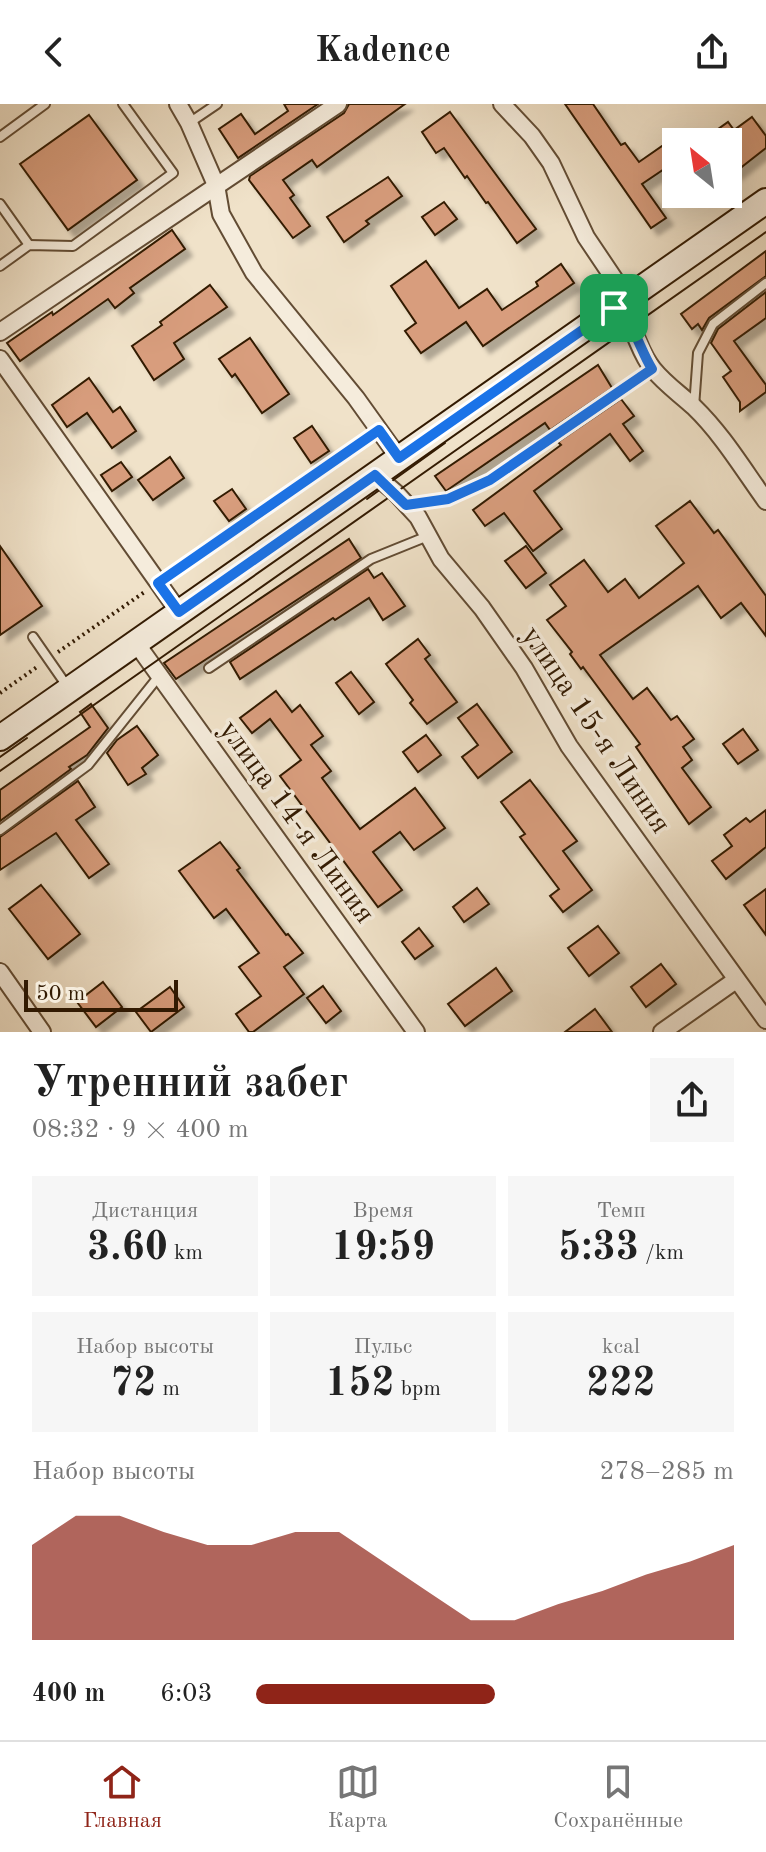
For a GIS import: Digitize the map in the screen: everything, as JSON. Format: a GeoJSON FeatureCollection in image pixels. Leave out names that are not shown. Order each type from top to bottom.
{"type":"FeatureCollection","features":[{"type":"Feature","properties":{"kind":"main road"},"geometry":{"type":"LineString","coordinates":[[0,738],[766,201]]}},
{"type":"Feature","properties":{"kind":"street"},"geometry":{"type":"LineString","coordinates":[[178,104],[216,185],[221,214],[254,273],[356,398],[399,458]]}},
{"type":"Feature","properties":{"kind":"street"},"geometry":{"type":"LineString","coordinates":[[0,332],[338,104]]}},
{"type":"Feature","properties":{"kind":"street"},"geometry":{"type":"LineString","coordinates":[[502,104],[532,136],[551,163],[652,369],[667,386],[694,407],[720,436],[766,501]]}},
{"type":"Feature","properties":{"kind":"street"},"geometry":{"type":"LineString","coordinates":[[0,359],[179,612]]}},
{"type":"Feature","properties":{"kind":"street","name":"улица 15-я Линия"},"geometry":{"type":"LineString","coordinates":[[375,475],[418,517],[441,559],[482,608],[524,668],[569,746],[766,1020]]}},
{"type":"Feature","properties":{"kind":"street","name":"улица 14-я Линия"},"geometry":{"type":"LineString","coordinates":[[136,643],[416,1032]]}},
{"type":"Feature","properties":{"kind":"street"},"geometry":{"type":"LineString","coordinates":[[0,972],[42,1032]]}},
{"type":"Feature","properties":{"kind":"street"},"geometry":{"type":"LineString","coordinates":[[662,1032],[736,980]]}},
{"type":"Feature","properties":{"kind":"lane"},"geometry":{"type":"LineString","coordinates":[[0,137],[45,104]]}},
{"type":"Feature","properties":{"kind":"lane"},"geometry":{"type":"LineString","coordinates":[[0,266],[29,245],[73,246],[173,173],[123,104]]}},
{"type":"Feature","properties":{"kind":"lane"},"geometry":{"type":"LineString","coordinates":[[189,123],[217,104]]}},
{"type":"Feature","properties":{"kind":"lane"},"geometry":{"type":"LineString","coordinates":[[0,204],[29,245]]}},
{"type":"Feature","properties":{"kind":"lane"},"geometry":{"type":"LineString","coordinates":[[694,407],[698,353],[713,324],[766,283]]}},
{"type":"Feature","properties":{"kind":"lane"},"geometry":{"type":"LineString","coordinates":[[406,505],[448,499],[490,480],[652,369]]}},
{"type":"Feature","properties":{"kind":"lane"},"geometry":{"type":"LineString","coordinates":[[209,668],[371,559],[428,536]]}},
{"type":"Feature","properties":{"kind":"lane"},"geometry":{"type":"LineString","coordinates":[[33,637],[70,689]]}},
{"type":"Feature","properties":{"kind":"lane"},"geometry":{"type":"LineString","coordinates":[[0,830],[88,765],[159,676]]}},
{"type":"Feature","properties":{"kind":"path"},"geometry":{"type":"LineString","coordinates":[[0,693],[379,430]]}},
{"type":"Feature","properties":{"kind":"building"},"geometry":{"type":"Polygon","coordinates":[[[284,104],[318,104],[238,158],[219,129],[241,114],[255,134],[288,111],[284,104]]]}},
{"type":"Feature","properties":{"kind":"building"},"geometry":{"type":"Polygon","coordinates":[[[349,104],[405,104],[317,167],[312,160],[283,180],[294,195],[290,198],[310,226],[293,238],[249,180],[250,176],[344,113],[349,104]]]}},
{"type":"Feature","properties":{"kind":"building"},"geometry":{"type":"Polygon","coordinates":[[[565,104],[593,104],[621,145],[625,143],[639,162],[662,146],[662,170],[642,184],[666,218],[651,228],[565,104]]]}},
{"type":"Feature","properties":{"kind":"building"},"geometry":{"type":"Polygon","coordinates":[[[450,112],[536,229],[517,243],[444,148],[436,153],[422,132],[450,112]]]}},
{"type":"Feature","properties":{"kind":"building"},"geometry":{"type":"Polygon","coordinates":[[[89,115],[137,180],[68,230],[20,164],[89,115]]]}},
{"type":"Feature","properties":{"kind":"building"},"geometry":{"type":"Polygon","coordinates":[[[752,117],[766,136],[766,148],[742,167],[742,128],[737,128],[752,117]]]}},
{"type":"Feature","properties":{"kind":"building"},"geometry":{"type":"Polygon","coordinates":[[[388,177],[402,196],[366,221],[369,224],[344,242],[327,217],[388,177]]]}},
{"type":"Feature","properties":{"kind":"building"},"geometry":{"type":"Polygon","coordinates":[[[444,202],[457,219],[435,235],[422,217],[444,202]]]}},
{"type":"Feature","properties":{"kind":"building"},"geometry":{"type":"Polygon","coordinates":[[[172,230],[185,249],[130,288],[134,293],[115,308],[108,299],[20,361],[7,343],[52,312],[53,315],[172,230]]]}},
{"type":"Feature","properties":{"kind":"building"},"geometry":{"type":"Polygon","coordinates":[[[766,251],[766,276],[709,318],[702,330],[698,324],[692,329],[681,314],[766,251]]]}},
{"type":"Feature","properties":{"kind":"building"},"geometry":{"type":"Polygon","coordinates":[[[426,261],[459,308],[487,289],[502,310],[538,286],[536,282],[561,264],[574,283],[483,346],[466,322],[421,353],[405,331],[416,323],[391,286],[426,261]]]}},
{"type":"Feature","properties":{"kind":"building"},"geometry":{"type":"Polygon","coordinates":[[[210,285],[227,307],[174,343],[184,359],[154,380],[132,346],[210,285]]]}},
{"type":"Feature","properties":{"kind":"building"},"geometry":{"type":"Polygon","coordinates":[[[766,292],[766,318],[734,341],[766,385],[766,392],[740,411],[740,402],[723,377],[731,371],[711,343],[718,329],[766,292]]]}},
{"type":"Feature","properties":{"kind":"building"},"geometry":{"type":"Polygon","coordinates":[[[250,338],[289,394],[262,413],[235,374],[232,377],[219,359],[250,338]]]}},
{"type":"Feature","properties":{"kind":"building"},"geometry":{"type":"Polygon","coordinates":[[[598,365],[612,388],[550,430],[545,423],[446,491],[435,476],[598,365]]]}},
{"type":"Feature","properties":{"kind":"building"},"geometry":{"type":"Polygon","coordinates":[[[89,378],[113,412],[120,407],[136,431],[112,448],[87,413],[67,427],[52,405],[89,378]]]}},
{"type":"Feature","properties":{"kind":"building"},"geometry":{"type":"Polygon","coordinates":[[[621,399],[634,416],[623,424],[643,451],[630,461],[610,434],[534,491],[562,529],[533,551],[504,513],[485,526],[473,510],[561,445],[558,442],[621,399]]]}},
{"type":"Feature","properties":{"kind":"building"},"geometry":{"type":"Polygon","coordinates":[[[312,426],[329,451],[311,463],[294,438],[312,426]]]}},
{"type":"Feature","properties":{"kind":"building"},"geometry":{"type":"Polygon","coordinates":[[[170,457],[184,478],[153,500],[138,480],[170,457]]]}},
{"type":"Feature","properties":{"kind":"building"},"geometry":{"type":"Polygon","coordinates":[[[121,462],[132,477],[112,491],[101,475],[121,462]]]}},
{"type":"Feature","properties":{"kind":"building"},"geometry":{"type":"Polygon","coordinates":[[[232,489],[246,509],[229,521],[214,501],[232,489]]]}},
{"type":"Feature","properties":{"kind":"building"},"geometry":{"type":"Polygon","coordinates":[[[690,501],[714,533],[718,530],[766,596],[766,636],[741,603],[721,618],[698,586],[600,655],[633,699],[647,688],[671,720],[677,716],[694,739],[683,747],[692,760],[682,768],[711,807],[689,824],[636,747],[640,744],[547,620],[566,606],[550,585],[584,560],[608,592],[625,579],[639,598],[684,563],[656,526],[690,501]]]}},
{"type":"Feature","properties":{"kind":"building"},"geometry":{"type":"Polygon","coordinates":[[[349,539],[361,558],[176,679],[164,663],[349,539]]]}},
{"type":"Feature","properties":{"kind":"building"},"geometry":{"type":"Polygon","coordinates":[[[0,546],[42,606],[0,635],[0,546]]]}},
{"type":"Feature","properties":{"kind":"building"},"geometry":{"type":"Polygon","coordinates":[[[526,546],[546,573],[526,588],[505,561],[526,546]]]}},
{"type":"Feature","properties":{"kind":"building"},"geometry":{"type":"Polygon","coordinates":[[[368,569],[374,578],[382,573],[405,606],[383,620],[369,598],[240,679],[230,662],[368,569]]]}},
{"type":"Feature","properties":{"kind":"building"},"geometry":{"type":"Polygon","coordinates":[[[418,639],[430,655],[425,659],[457,702],[427,724],[386,664],[418,639]]]}},
{"type":"Feature","properties":{"kind":"building"},"geometry":{"type":"Polygon","coordinates":[[[351,672],[374,702],[359,714],[336,683],[351,672]]]}},
{"type":"Feature","properties":{"kind":"building"},"geometry":{"type":"Polygon","coordinates":[[[276,691],[292,712],[300,705],[323,736],[311,745],[331,771],[322,778],[360,829],[415,788],[445,828],[414,850],[400,832],[373,852],[402,890],[378,907],[280,776],[301,760],[270,719],[252,733],[240,718],[276,691]]]}},
{"type":"Feature","properties":{"kind":"building"},"geometry":{"type":"Polygon","coordinates":[[[91,704],[108,728],[87,755],[0,821],[0,790],[90,727],[80,712],[91,704]]]}},
{"type":"Feature","properties":{"kind":"building"},"geometry":{"type":"Polygon","coordinates":[[[477,704],[512,752],[478,778],[462,757],[478,745],[458,718],[477,704]]]}},
{"type":"Feature","properties":{"kind":"building"},"geometry":{"type":"Polygon","coordinates":[[[137,726],[158,755],[142,768],[146,774],[128,785],[107,753],[117,740],[137,726]]]}},
{"type":"Feature","properties":{"kind":"building"},"geometry":{"type":"Polygon","coordinates":[[[743,729],[758,750],[738,764],[723,744],[743,729]]]}},
{"type":"Feature","properties":{"kind":"building"},"geometry":{"type":"Polygon","coordinates":[[[426,735],[441,755],[418,772],[403,752],[426,735]]]}},
{"type":"Feature","properties":{"kind":"building"},"geometry":{"type":"Polygon","coordinates":[[[530,780],[577,841],[563,851],[592,890],[563,912],[550,896],[559,889],[520,837],[525,834],[501,802],[530,780]]]}},
{"type":"Feature","properties":{"kind":"building"},"geometry":{"type":"Polygon","coordinates":[[[78,781],[95,807],[76,820],[109,864],[89,878],[56,833],[0,870],[0,837],[78,781]]]}},
{"type":"Feature","properties":{"kind":"building"},"geometry":{"type":"Polygon","coordinates":[[[766,810],[766,847],[726,879],[712,861],[732,846],[724,835],[746,818],[750,822],[766,810]]]}},
{"type":"Feature","properties":{"kind":"building"},"geometry":{"type":"Polygon","coordinates":[[[220,842],[240,868],[237,870],[303,953],[284,967],[304,994],[253,1032],[249,1032],[236,1014],[261,996],[239,967],[259,953],[226,909],[214,918],[179,871],[220,842]]]}},
{"type":"Feature","properties":{"kind":"building"},"geometry":{"type":"Polygon","coordinates":[[[41,885],[80,934],[48,959],[9,909],[41,885]]]}},
{"type":"Feature","properties":{"kind":"building"},"geometry":{"type":"Polygon","coordinates":[[[477,888],[489,904],[464,922],[453,907],[477,888]]]}},
{"type":"Feature","properties":{"kind":"building"},"geometry":{"type":"Polygon","coordinates":[[[766,889],[766,935],[744,905],[766,889]]]}},
{"type":"Feature","properties":{"kind":"building"},"geometry":{"type":"Polygon","coordinates":[[[598,926],[619,953],[589,976],[568,948],[598,926]]]}},
{"type":"Feature","properties":{"kind":"building"},"geometry":{"type":"Polygon","coordinates":[[[419,928],[433,946],[415,959],[402,942],[419,928]]]}},
{"type":"Feature","properties":{"kind":"building"},"geometry":{"type":"Polygon","coordinates":[[[661,964],[676,984],[646,1007],[631,987],[661,964]]]}},
{"type":"Feature","properties":{"kind":"building"},"geometry":{"type":"Polygon","coordinates":[[[496,968],[512,991],[465,1026],[448,1004],[496,968]]]}},
{"type":"Feature","properties":{"kind":"building"},"geometry":{"type":"Polygon","coordinates":[[[103,982],[122,1007],[96,1027],[77,1002],[103,982]]]}},
{"type":"Feature","properties":{"kind":"building"},"geometry":{"type":"Polygon","coordinates":[[[323,986],[341,1011],[326,1023],[307,998],[323,986]]]}},
{"type":"Feature","properties":{"kind":"building"},"geometry":{"type":"Polygon","coordinates":[[[170,987],[184,1007],[151,1032],[136,1012],[170,987]]]}},
{"type":"Feature","properties":{"kind":"building"},"geometry":{"type":"Polygon","coordinates":[[[595,1009],[612,1032],[565,1032],[595,1009]]]}},
{"type":"Feature","properties":{"kind":"tram line"},"geometry":{"type":"LineString","coordinates":[[0,771],[766,232]]}},
{"type":"Feature","properties":{"kind":"tram line"},"geometry":{"type":"LineString","coordinates":[[367,499],[445,443]]}},
{"type":"Feature","properties":{"kind":"tram line"},"geometry":{"type":"LineString","coordinates":[[0,757],[27,738]]}},
{"type":"Feature","properties":{"kind":"route"},"geometry":{"type":"LineString","coordinates":[[614,308],[632,326],[652,369],[490,480],[448,499],[406,505],[375,475],[179,612],[158,583],[379,430],[399,458],[614,308]]}}]}
